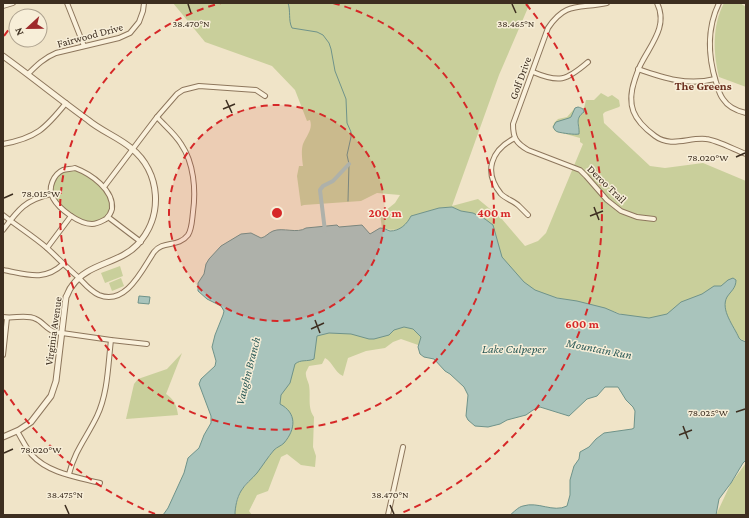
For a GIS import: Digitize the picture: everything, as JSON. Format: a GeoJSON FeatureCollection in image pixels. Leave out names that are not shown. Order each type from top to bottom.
{"type":"FeatureCollection","features":[{"type":"Feature","properties":{"kind":"street"},"geometry":{"type":"LineString","coordinates":[[3,6],[13,3]]}},
{"type":"Feature","properties":{"kind":"street"},"geometry":{"type":"LineString","coordinates":[[68,3],[84,46]]}},
{"type":"Feature","properties":{"kind":"street","name":"Fairwood Drive"},"geometry":{"type":"LineString","coordinates":[[28,74],[47,56],[119,38],[130,33],[139,22],[144,3]]}},
{"type":"Feature","properties":{"kind":"street","name":"Golf Drive"},"geometry":{"type":"LineString","coordinates":[[514,138],[513,124],[548,28],[554,18],[572,7],[593,6],[607,3]]}},
{"type":"Feature","properties":{"kind":"street"},"geometry":{"type":"LineString","coordinates":[[657,3],[661,13],[660,29],[638,69],[631,92],[632,107],[638,120],[653,134],[663,140],[673,142],[706,139],[746,154]]}},
{"type":"Feature","properties":{"kind":"street"},"geometry":{"type":"LineString","coordinates":[[719,3],[712,24],[710,42],[711,59],[715,79],[724,100],[734,108],[746,113]]}},
{"type":"Feature","properties":{"kind":"street","name":"Virginia Avenue"},"geometry":{"type":"LineString","coordinates":[[3,56],[100,129],[132,149],[148,167],[156,191],[156,208],[150,227],[133,250],[120,258],[91,269],[79,278],[72,286],[66,297],[56,381],[51,396],[36,416],[25,426],[17,432],[3,437]]}},
{"type":"Feature","properties":{"kind":"street"},"geometry":{"type":"LineString","coordinates":[[533,72],[549,79],[559,79],[571,75],[588,62]]}},
{"type":"Feature","properties":{"kind":"street"},"geometry":{"type":"LineString","coordinates":[[638,69],[678,81],[695,82],[715,79]]}},
{"type":"Feature","properties":{"kind":"street"},"geometry":{"type":"LineString","coordinates":[[104,187],[157,117],[177,94],[183,90],[199,86],[256,90],[265,96]]}},
{"type":"Feature","properties":{"kind":"street"},"geometry":{"type":"LineString","coordinates":[[3,144],[21,141],[40,131],[53,119],[66,103]]}},
{"type":"Feature","properties":{"kind":"street"},"geometry":{"type":"LineString","coordinates":[[3,215],[47,248],[89,289],[99,295],[110,296],[119,294],[130,288],[158,248],[164,244],[175,244],[180,242],[190,232],[194,203],[192,170],[181,143],[157,117]]}},
{"type":"Feature","properties":{"kind":"street"},"geometry":{"type":"LineString","coordinates":[[514,138],[498,149],[492,160],[491,173],[495,185],[502,195],[519,206],[528,215]]}},
{"type":"Feature","properties":{"kind":"street","name":"Deroo Trail"},"geometry":{"type":"LineString","coordinates":[[514,138],[520,145],[528,150],[571,168],[577,169],[583,173],[607,200],[617,208],[631,215],[654,219]]}},
{"type":"Feature","properties":{"kind":"street"},"geometry":{"type":"LineString","coordinates":[[76,168],[104,187],[111,196],[111,212],[108,217],[101,222],[93,225],[83,223],[71,216],[53,199],[51,194],[53,179],[59,172],[76,168]]}},
{"type":"Feature","properties":{"kind":"street"},"geometry":{"type":"LineString","coordinates":[[3,230],[22,206],[31,200],[51,194]]}},
{"type":"Feature","properties":{"kind":"street"},"geometry":{"type":"LineString","coordinates":[[47,248],[71,216]]}},
{"type":"Feature","properties":{"kind":"street"},"geometry":{"type":"LineString","coordinates":[[108,217],[140,242]]}},
{"type":"Feature","properties":{"kind":"street"},"geometry":{"type":"LineString","coordinates":[[3,270],[36,275],[48,275],[56,271],[63,264]]}},
{"type":"Feature","properties":{"kind":"street"},"geometry":{"type":"LineString","coordinates":[[3,355],[5,317],[28,316],[37,319],[48,329],[55,332],[147,344]]}},
{"type":"Feature","properties":{"kind":"street"},"geometry":{"type":"LineString","coordinates":[[69,474],[71,463],[97,417],[103,402],[111,340]]}},
{"type":"Feature","properties":{"kind":"street"},"geometry":{"type":"LineString","coordinates":[[17,432],[32,455],[44,466],[100,483]]}},
{"type":"Feature","properties":{"kind":"street"},"geometry":{"type":"LineString","coordinates":[[388,515],[404,447]]}},
{"type":"Feature","properties":{"kind":"green space"},"geometry":{"type":"Polygon","coordinates":[[[173,3],[530,3],[499,75],[452,206],[478,199],[501,218],[525,246],[538,241],[546,233],[583,144],[580,142],[580,138],[555,131],[553,127],[554,123],[558,119],[567,117],[575,108],[584,108],[586,100],[594,100],[601,93],[608,97],[612,95],[619,100],[620,106],[603,114],[604,123],[650,166],[665,168],[703,163],[746,181],[746,341],[737,338],[723,306],[734,280],[683,305],[658,322],[631,317],[609,310],[529,291],[505,266],[473,213],[461,211],[452,207],[439,208],[411,216],[409,221],[403,227],[391,230],[382,228],[380,215],[395,203],[400,195],[377,193],[361,201],[301,206],[297,176],[299,166],[303,166],[302,146],[310,129],[311,123],[310,120],[307,121],[295,90],[272,66],[205,42],[173,3]]]}},
{"type":"Feature","properties":{"kind":"green space"},"geometry":{"type":"Polygon","coordinates":[[[724,3],[740,3],[746,7],[746,87],[719,77],[715,40],[717,21],[724,3]]]}},
{"type":"Feature","properties":{"kind":"green space"},"geometry":{"type":"Polygon","coordinates":[[[75,168],[104,187],[112,204],[108,217],[93,225],[71,216],[53,199],[52,182],[59,173],[75,168]]]}},
{"type":"Feature","properties":{"kind":"green space"},"geometry":{"type":"Polygon","coordinates":[[[120,266],[123,276],[105,283],[101,273],[120,266]]]}},
{"type":"Feature","properties":{"kind":"green space"},"geometry":{"type":"Polygon","coordinates":[[[121,278],[124,286],[112,291],[109,283],[121,278]]]}},
{"type":"Feature","properties":{"kind":"green space"},"geometry":{"type":"Polygon","coordinates":[[[405,325],[422,335],[421,346],[401,339],[393,342],[385,348],[366,351],[348,358],[343,376],[325,358],[322,364],[309,366],[306,372],[306,377],[310,389],[310,405],[314,417],[313,447],[316,456],[315,467],[301,465],[287,454],[281,457],[268,491],[257,495],[249,511],[252,515],[235,515],[236,505],[241,491],[274,450],[281,406],[279,403],[280,396],[294,364],[300,360],[315,337],[321,333],[395,329],[405,325]]]}},
{"type":"Feature","properties":{"kind":"green space"},"geometry":{"type":"Polygon","coordinates":[[[182,353],[166,394],[175,403],[178,415],[126,419],[134,384],[138,379],[167,369],[182,353]]]}},
{"type":"Feature","properties":{"kind":"green space"},"geometry":{"type":"Polygon","coordinates":[[[746,463],[746,515],[716,515],[731,483],[746,463]]]}},
{"type":"Feature","properties":{"kind":"water"},"geometry":{"type":"Polygon","coordinates":[[[578,107],[584,110],[578,120],[579,134],[556,131],[553,127],[556,122],[571,117],[575,108],[578,107]]]}},
{"type":"Feature","properties":{"kind":"water","name":"Lake Culpeper"},"geometry":{"type":"Polygon","coordinates":[[[452,207],[461,211],[473,213],[493,225],[502,257],[524,282],[535,290],[557,298],[605,308],[619,314],[649,318],[667,314],[681,302],[702,294],[714,286],[721,286],[733,278],[736,280],[734,287],[727,297],[725,307],[728,318],[739,338],[746,342],[746,460],[719,499],[716,515],[510,515],[519,507],[529,505],[551,508],[562,508],[567,506],[570,495],[570,480],[574,466],[579,459],[580,452],[589,447],[604,433],[634,428],[635,411],[633,407],[626,400],[618,387],[605,387],[597,396],[587,399],[569,416],[540,407],[526,415],[507,420],[500,424],[488,427],[475,426],[466,416],[468,395],[464,387],[445,371],[434,359],[424,357],[420,354],[418,347],[421,337],[413,329],[404,327],[394,330],[389,335],[374,339],[351,334],[329,333],[317,336],[314,359],[295,364],[290,383],[281,395],[280,404],[286,408],[292,417],[293,422],[291,432],[284,443],[274,450],[257,473],[243,488],[237,500],[235,515],[163,515],[168,508],[184,473],[188,458],[199,448],[211,423],[211,416],[199,384],[201,379],[215,366],[216,361],[212,347],[224,311],[221,306],[207,299],[198,291],[198,283],[204,274],[206,264],[209,259],[221,246],[241,234],[251,233],[261,238],[277,230],[302,230],[306,228],[337,225],[339,227],[362,225],[370,234],[380,228],[394,231],[403,226],[411,216],[439,208],[452,207]]]}},
{"type":"Feature","properties":{"kind":"water"},"geometry":{"type":"Polygon","coordinates":[[[139,296],[150,297],[149,304],[138,303],[139,296]]]}},
{"type":"Feature","properties":{"kind":"waterway","name":"Mountain Run"},"geometry":{"type":"LineString","coordinates":[[288,3],[292,28],[317,32],[323,35],[329,43],[331,49],[335,71],[346,99],[347,123],[351,132],[347,155],[349,164],[348,201]]}},
{"type":"Feature","properties":{"kind":"waterway"},"geometry":{"type":"LineString","coordinates":[[325,231],[320,190],[323,186],[333,181],[349,164]]}},
{"type":"Feature","properties":{"kind":"district","name":"The Greens"},"geometry":{"type":"Point","coordinates":[703,86]}},
{"type":"Feature","properties":{"kind":"water label","name":"Vaughn Branch"},"geometry":{"type":"Point","coordinates":[248,371]}}]}
